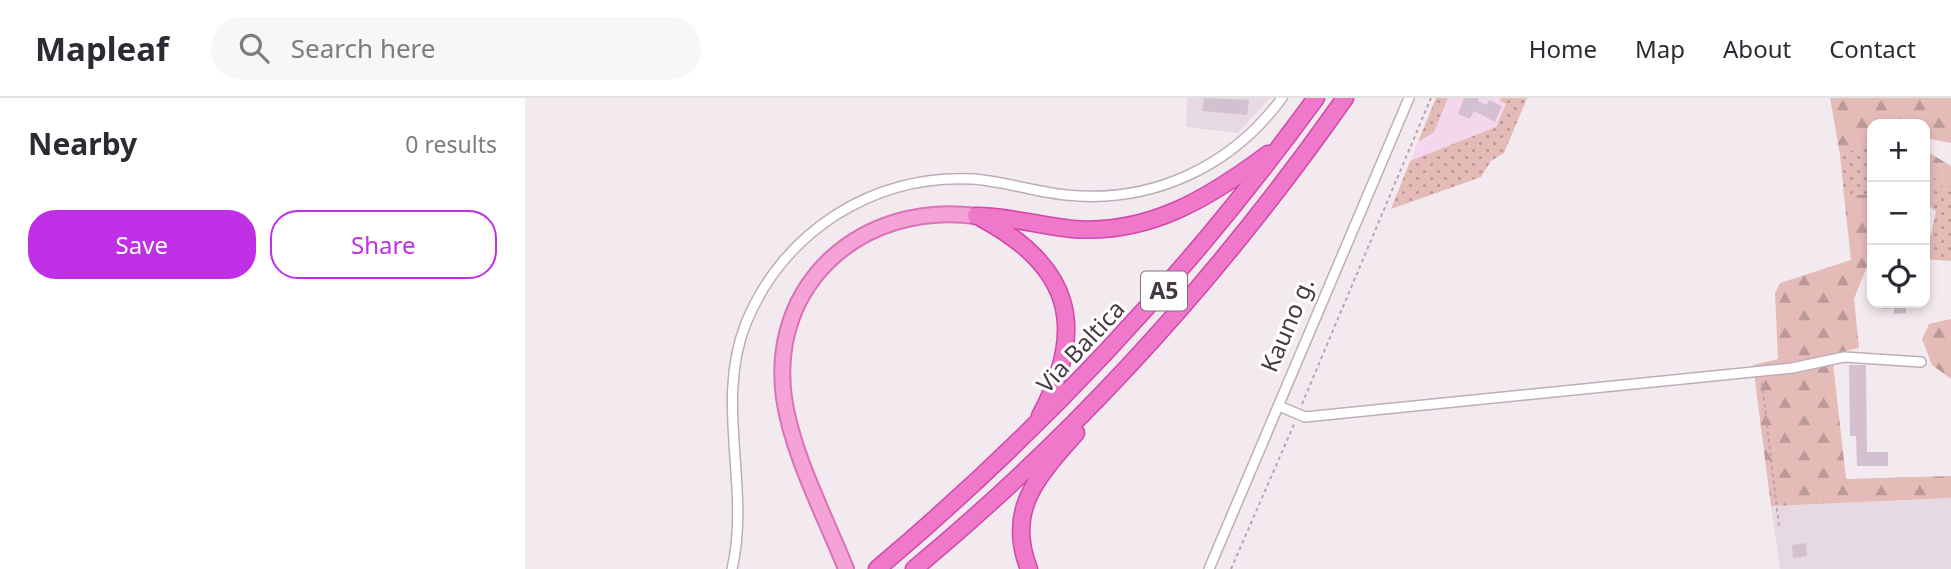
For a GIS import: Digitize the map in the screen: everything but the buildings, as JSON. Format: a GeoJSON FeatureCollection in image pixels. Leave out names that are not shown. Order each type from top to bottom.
{"type":"FeatureCollection","features":[{"type":"Feature","properties":{"kind":"highway","name":"Via Baltica"},"geometry":{"type":"LineString","coordinates":[[877,569],[1033,429],[1160,296],[1316,98]]}},
{"type":"Feature","properties":{"kind":"highway","name":"Via Baltica"},"geometry":{"type":"LineString","coordinates":[[914,569],[1034,461],[1140,353],[1240,238],[1345,98]]}},
{"type":"Feature","properties":{"kind":"highway"},"geometry":{"type":"LineString","coordinates":[[976,215],[1076,229],[1142,223],[1207,198],[1283,143]]}},
{"type":"Feature","properties":{"kind":"highway"},"geometry":{"type":"LineString","coordinates":[[976,215],[1031,250],[1051,276],[1064,309],[1066,334],[1062,363],[1033,429]]}},
{"type":"Feature","properties":{"kind":"highway"},"geometry":{"type":"LineString","coordinates":[[1029,569],[1020,534],[1025,502],[1031,487],[1109,397],[1140,353]]}},
{"type":"Feature","properties":{"kind":"main road"},"geometry":{"type":"LineString","coordinates":[[844,564],[801,456],[785,402],[783,366],[793,317],[819,271],[845,246],[874,228],[922,214],[976,215]]}},
{"type":"Feature","properties":{"kind":"street"},"geometry":{"type":"LineString","coordinates":[[732,569],[740,519],[731,410],[735,361],[745,324],[764,287],[804,238],[856,202],[894,187],[933,180],[994,181],[1084,197],[1125,195],[1162,187],[1199,171],[1234,149],[1264,121],[1282,98]]}},
{"type":"Feature","properties":{"kind":"street","name":"Kauno g."},"geometry":{"type":"LineString","coordinates":[[1209,569],[1409,98]]}},
{"type":"Feature","properties":{"kind":"street"},"geometry":{"type":"LineString","coordinates":[[1279,406],[1305,417],[1792,369],[1844,357],[1921,362]]}},
{"type":"Feature","properties":{"kind":"path"},"geometry":{"type":"LineString","coordinates":[[1231,569],[1431,98]]}},
{"type":"Feature","properties":{"kind":"path"},"geometry":{"type":"LineString","coordinates":[[1760,371],[1779,526]]}},
{"type":"Feature","properties":{"kind":"shaded area"},"geometry":{"type":"Polygon","coordinates":[[[1187,98],[1270,98],[1238,133],[1186,127],[1187,98]]]}},
{"type":"Feature","properties":{"kind":"shaded area"},"geometry":{"type":"Polygon","coordinates":[[[1436,98],[1527,98],[1504,153],[1491,161],[1481,177],[1391,209],[1436,98]]]}},
{"type":"Feature","properties":{"kind":"shaded area"},"geometry":{"type":"Polygon","coordinates":[[[1951,498],[1951,569],[1780,569],[1771,506],[1951,498]]]}},
{"type":"Feature","properties":{"kind":"green space"},"geometry":{"type":"Polygon","coordinates":[[[1436,98],[1448,98],[1434,132],[1418,142],[1436,98]]]}},
{"type":"Feature","properties":{"kind":"green space"},"geometry":{"type":"Polygon","coordinates":[[[1501,98],[1527,98],[1504,153],[1491,161],[1481,177],[1391,209],[1410,161],[1496,127],[1506,104],[1500,101],[1501,98]]]}},
{"type":"Feature","properties":{"kind":"green space"},"geometry":{"type":"Polygon","coordinates":[[[1830,98],[1951,98],[1951,143],[1930,139],[1930,119],[1867,119],[1867,144],[1840,155],[1830,98]]]}},
{"type":"Feature","properties":{"kind":"green space"},"geometry":{"type":"Polygon","coordinates":[[[1867,144],[1867,195],[1844,195],[1840,155],[1867,144]]]}},
{"type":"Feature","properties":{"kind":"green space"},"geometry":{"type":"Polygon","coordinates":[[[1930,153],[1951,166],[1951,192],[1941,185],[1932,174],[1930,153]]]}},
{"type":"Feature","properties":{"kind":"green space"},"geometry":{"type":"Polygon","coordinates":[[[1930,169],[1945,189],[1951,192],[1951,261],[1930,259],[1930,235],[1936,211],[1930,207],[1930,169]]]}},
{"type":"Feature","properties":{"kind":"green space"},"geometry":{"type":"Polygon","coordinates":[[[1844,195],[1867,195],[1867,266],[1854,299],[1859,348],[1832,354],[1846,479],[1951,476],[1951,498],[1771,506],[1753,365],[1778,359],[1775,293],[1780,283],[1851,260],[1844,195]]]}},
{"type":"Feature","properties":{"kind":"green space"},"geometry":{"type":"Polygon","coordinates":[[[1951,319],[1951,379],[1932,365],[1922,339],[1929,324],[1951,319]]]}}]}
